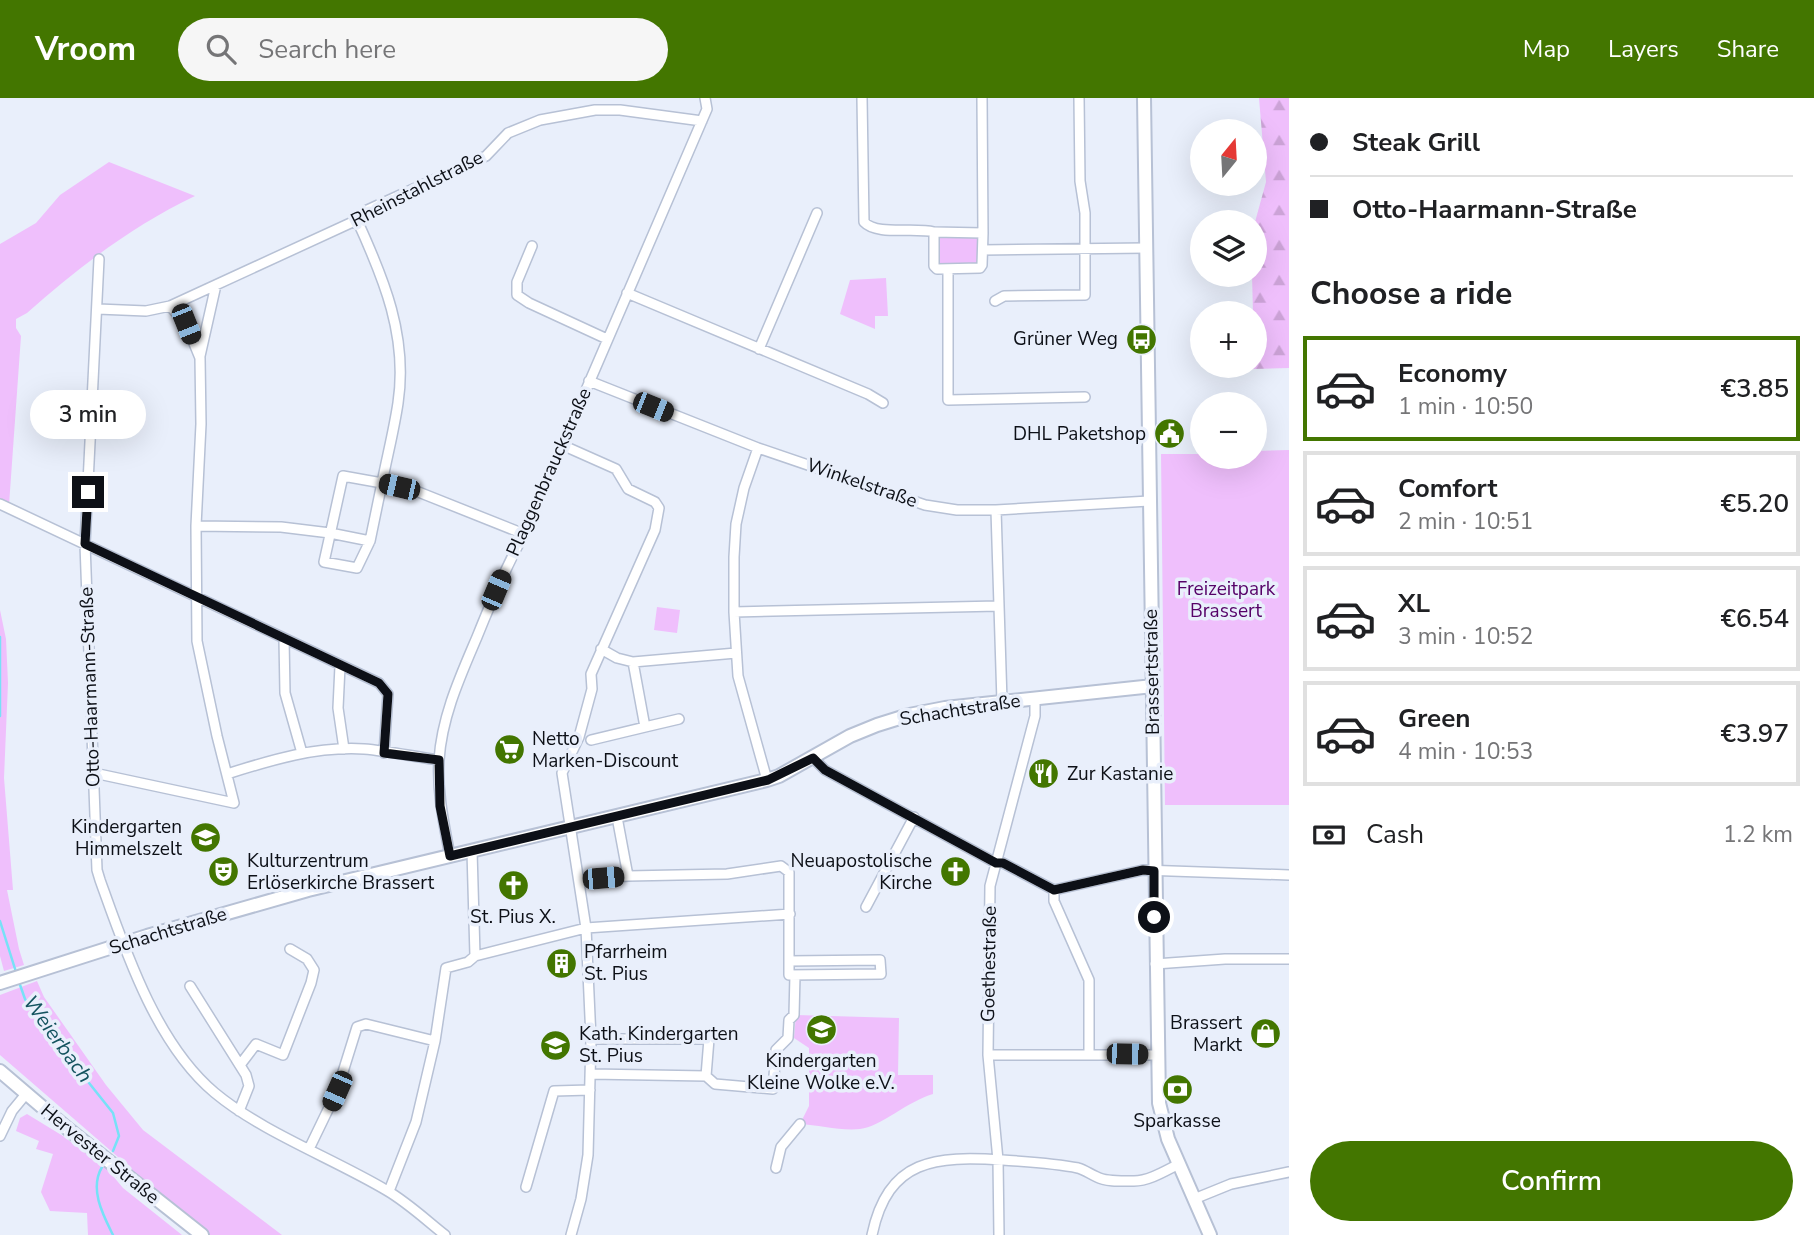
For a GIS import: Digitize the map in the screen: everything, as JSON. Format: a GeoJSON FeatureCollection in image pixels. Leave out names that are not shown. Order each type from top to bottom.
{"type":"FeatureCollection","features":[{"type":"Feature","properties":{"kind":"main road","name":"Brassertstraße"},"geometry":{"type":"LineString","coordinates":[[1144,98],[1158,1103],[1168,1139],[1210,1235]]}},
{"type":"Feature","properties":{"kind":"main road","name":"Schachtstraße"},"geometry":{"type":"LineString","coordinates":[[4,982],[123,943],[308,890],[768,780],[850,737],[909,715],[1153,686]]}},
{"type":"Feature","properties":{"kind":"main road","name":"Hervester Straße"},"geometry":{"type":"LineString","coordinates":[[0,1071],[202,1235]]}},
{"type":"Feature","properties":{"kind":"street","name":"Plaggenbrauckstraße"},"geometry":{"type":"LineString","coordinates":[[450,856],[440,806],[439,760],[446,717],[506,567],[524,534],[702,121],[707,109],[705,98]]}},
{"type":"Feature","properties":{"kind":"street"},"geometry":{"type":"LineString","coordinates":[[863,98],[864,222],[875,229],[983,233]]}},
{"type":"Feature","properties":{"kind":"street"},"geometry":{"type":"LineString","coordinates":[[934,232],[934,266],[937,269],[980,268],[983,250],[982,98]]}},
{"type":"Feature","properties":{"kind":"street"},"geometry":{"type":"LineString","coordinates":[[995,301],[1004,296],[1085,295],[1079,98]]}},
{"type":"Feature","properties":{"kind":"street","name":"Rheinstahlstraße"},"geometry":{"type":"LineString","coordinates":[[98,309],[146,311],[170,306],[356,220],[365,211],[486,156],[508,133],[540,120],[595,110],[620,110],[702,121]]}},
{"type":"Feature","properties":{"kind":"street"},"geometry":{"type":"LineString","coordinates":[[759,349],[817,213]]}},
{"type":"Feature","properties":{"kind":"street"},"geometry":{"type":"LineString","coordinates":[[356,220],[382,274],[394,319],[399,346],[398,402],[382,483],[370,541],[357,568],[324,562],[343,476],[382,483],[416,491],[524,534]]}},
{"type":"Feature","properties":{"kind":"street"},"geometry":{"type":"LineString","coordinates":[[533,246],[517,282],[517,295],[607,339]]}},
{"type":"Feature","properties":{"kind":"street"},"geometry":{"type":"LineString","coordinates":[[983,250],[1146,248]]}},
{"type":"Feature","properties":{"kind":"street","name":"Otto-Haarmann-Straße"},"geometry":{"type":"LineString","coordinates":[[99,259],[85,544],[97,870],[123,943],[164,1032],[177,1052],[213,1092],[239,1111],[389,1191],[445,1235]]}},
{"type":"Feature","properties":{"kind":"street"},"geometry":{"type":"LineString","coordinates":[[948,269],[948,400],[1085,397]]}},
{"type":"Feature","properties":{"kind":"street"},"geometry":{"type":"LineString","coordinates":[[94,773],[234,803],[201,668],[197,641],[196,526],[201,424],[200,358],[216,285]]}},
{"type":"Feature","properties":{"kind":"street"},"geometry":{"type":"LineString","coordinates":[[627,293],[868,394],[883,403]]}},
{"type":"Feature","properties":{"kind":"street"},"geometry":{"type":"LineString","coordinates":[[170,306],[186,324],[200,358]]}},
{"type":"Feature","properties":{"kind":"street","name":"Winkelstraße"},"geometry":{"type":"LineString","coordinates":[[589,381],[758,448],[925,505],[957,510],[996,510],[1149,501]]}},
{"type":"Feature","properties":{"kind":"street"},"geometry":{"type":"LineString","coordinates":[[868,394],[872,383]]}},
{"type":"Feature","properties":{"kind":"street"},"geometry":{"type":"LineString","coordinates":[[562,445],[619,472],[628,489],[654,502],[659,509],[655,530],[591,674],[592,690],[579,737],[562,773],[586,928],[591,1039],[588,1155],[581,1199],[571,1235]]}},
{"type":"Feature","properties":{"kind":"street"},"geometry":{"type":"LineString","coordinates":[[758,448],[744,488],[736,524],[734,612],[738,676],[768,780]]}},
{"type":"Feature","properties":{"kind":"street"},"geometry":{"type":"LineString","coordinates":[[0,504],[379,683],[388,694],[384,753]]}},
{"type":"Feature","properties":{"kind":"street"},"geometry":{"type":"LineString","coordinates":[[996,510],[1002,702]]}},
{"type":"Feature","properties":{"kind":"street"},"geometry":{"type":"LineString","coordinates":[[196,526],[281,527],[370,541]]}},
{"type":"Feature","properties":{"kind":"street"},"geometry":{"type":"LineString","coordinates":[[734,612],[998,606]]}},
{"type":"Feature","properties":{"kind":"street"},"geometry":{"type":"LineString","coordinates":[[284,639],[285,693],[302,754]]}},
{"type":"Feature","properties":{"kind":"street"},"geometry":{"type":"LineString","coordinates":[[601,649],[617,658],[633,662],[736,653]]}},
{"type":"Feature","properties":{"kind":"street"},"geometry":{"type":"LineString","coordinates":[[633,662],[645,727]]}},
{"type":"Feature","properties":{"kind":"street"},"geometry":{"type":"LineString","coordinates":[[340,666],[338,708],[344,749]]}},
{"type":"Feature","properties":{"kind":"street","name":"Goethestraße"},"geometry":{"type":"LineString","coordinates":[[999,1235],[998,1160],[988,1055],[990,886],[1035,716],[1034,699]]}},
{"type":"Feature","properties":{"kind":"street"},"geometry":{"type":"LineString","coordinates":[[591,740],[678,719]]}},
{"type":"Feature","properties":{"kind":"street"},"geometry":{"type":"LineString","coordinates":[[227,774],[286,756],[344,749],[439,760]]}},
{"type":"Feature","properties":{"kind":"street"},"geometry":{"type":"LineString","coordinates":[[813,758],[825,770],[996,863],[1003,863],[1054,890],[1143,870],[1289,874]]}},
{"type":"Feature","properties":{"kind":"street"},"geometry":{"type":"LineString","coordinates":[[617,817],[628,876]]}},
{"type":"Feature","properties":{"kind":"street"},"geometry":{"type":"LineString","coordinates":[[866,906],[914,817]]}},
{"type":"Feature","properties":{"kind":"street"},"geometry":{"type":"LineString","coordinates":[[472,850],[475,956]]}},
{"type":"Feature","properties":{"kind":"street"},"geometry":{"type":"LineString","coordinates":[[579,880],[727,874],[777,866],[789,872],[789,961],[794,1015],[789,1020],[788,1038],[776,1050],[773,1089],[715,1084],[706,1076],[591,1074]]}},
{"type":"Feature","properties":{"kind":"street"},"geometry":{"type":"LineString","coordinates":[[1054,890],[1054,901],[1089,980],[1089,1054]]}},
{"type":"Feature","properties":{"kind":"street"},"geometry":{"type":"LineString","coordinates":[[389,1191],[416,1122],[435,1041],[446,968],[468,962],[475,956],[586,928],[790,914]]}},
{"type":"Feature","properties":{"kind":"street"},"geometry":{"type":"LineString","coordinates":[[240,1065],[256,1044],[283,1055],[314,970],[307,959],[290,949]]}},
{"type":"Feature","properties":{"kind":"street"},"geometry":{"type":"LineString","coordinates":[[1155,964],[1289,959]]}},
{"type":"Feature","properties":{"kind":"street"},"geometry":{"type":"LineString","coordinates":[[789,961],[880,960],[881,974],[792,975]]}},
{"type":"Feature","properties":{"kind":"street"},"geometry":{"type":"LineString","coordinates":[[190,986],[240,1065],[249,1086],[239,1111]]}},
{"type":"Feature","properties":{"kind":"street"},"geometry":{"type":"LineString","coordinates":[[309,1149],[337,1091],[360,1024],[435,1041]]}},
{"type":"Feature","properties":{"kind":"street"},"geometry":{"type":"LineString","coordinates":[[591,1039],[709,1039],[706,1076]]}},
{"type":"Feature","properties":{"kind":"street"},"geometry":{"type":"LineString","coordinates":[[988,1055],[1157,1055]]}},
{"type":"Feature","properties":{"kind":"street"},"geometry":{"type":"LineString","coordinates":[[526,1187],[554,1091],[590,1090]]}},
{"type":"Feature","properties":{"kind":"street"},"geometry":{"type":"LineString","coordinates":[[0,1136],[12,1111],[26,1094]]}},
{"type":"Feature","properties":{"kind":"street"},"geometry":{"type":"LineString","coordinates":[[776,1168],[781,1147],[800,1124]]}},
{"type":"Feature","properties":{"kind":"street"},"geometry":{"type":"LineString","coordinates":[[872,1235],[886,1195],[906,1174],[921,1165],[951,1158],[1057,1164],[1084,1169],[1099,1179],[1136,1182],[1178,1164]]}},
{"type":"Feature","properties":{"kind":"street"},"geometry":{"type":"LineString","coordinates":[[1195,1199],[1231,1184],[1289,1172]]}},
{"type":"Feature","properties":{"kind":"green space"},"geometry":{"type":"Polygon","coordinates":[[[1259,98],[1289,98],[1289,368],[1267,369],[1267,301],[1253,301],[1252,287],[1267,287],[1267,210],[1258,210],[1262,196],[1267,196],[1267,119],[1261,119],[1259,98]]]}},
{"type":"Feature","properties":{"kind":"green space"},"geometry":{"type":"Polygon","coordinates":[[[109,162],[195,196],[149,220],[107,248],[16,319],[16,328],[21,336],[9,505],[0,501],[0,244],[36,223],[60,195],[109,162]]]}},
{"type":"Feature","properties":{"kind":"green space"},"geometry":{"type":"Polygon","coordinates":[[[939,235],[976,235],[980,239],[980,263],[977,266],[940,267],[937,264],[936,238],[939,235]]]}},
{"type":"Feature","properties":{"kind":"green space"},"geometry":{"type":"Polygon","coordinates":[[[886,278],[888,316],[875,316],[875,329],[840,314],[850,280],[886,278]]]}},
{"type":"Feature","properties":{"kind":"green space","name":"Freizeitpark Brassert"},"geometry":{"type":"Polygon","coordinates":[[[1289,450],[1289,805],[1165,805],[1161,454],[1190,454],[1190,469],[1267,469],[1267,451],[1289,450]]]}},
{"type":"Feature","properties":{"kind":"green space"},"geometry":{"type":"Polygon","coordinates":[[[657,607],[680,610],[677,633],[654,630],[657,607]]]}},
{"type":"Feature","properties":{"kind":"green space"},"geometry":{"type":"Polygon","coordinates":[[[0,610],[6,639],[8,683],[4,778],[13,890],[7,890],[24,965],[4,971],[0,956],[0,610]]]}},
{"type":"Feature","properties":{"kind":"green space"},"geometry":{"type":"Polygon","coordinates":[[[37,981],[44,997],[106,1085],[143,1130],[282,1235],[210,1235],[116,1159],[118,1157],[0,1055],[0,995],[37,981]]]}},
{"type":"Feature","properties":{"kind":"green space"},"geometry":{"type":"Polygon","coordinates":[[[796,1015],[899,1018],[898,1075],[933,1075],[933,1094],[876,1124],[860,1129],[800,1124],[809,1106],[809,1048],[794,1038],[796,1015]]]}},
{"type":"Feature","properties":{"kind":"green space"},"geometry":{"type":"Polygon","coordinates":[[[27,1114],[63,1136],[108,1170],[123,1188],[182,1235],[88,1235],[87,1213],[50,1211],[41,1192],[53,1154],[36,1149],[39,1141],[16,1131],[20,1118],[27,1114]]]}},
{"type":"Feature","properties":{"kind":"waterway","name":"Weierbach"},"geometry":{"type":"LineString","coordinates":[[0,637],[0,716]]}},
{"type":"Feature","properties":{"kind":"waterway","name":"Weierbach"},"geometry":{"type":"LineString","coordinates":[[0,921],[16,972]]}},
{"type":"Feature","properties":{"kind":"waterway","name":"Weierbach"},"geometry":{"type":"LineString","coordinates":[[19,982],[34,1014],[113,1113],[119,1136],[113,1151]]}},
{"type":"Feature","properties":{"kind":"waterway","name":"Weierbach"},"geometry":{"type":"LineString","coordinates":[[102,1167],[98,1175],[97,1193],[113,1235]]}},
{"type":"Feature","properties":{"kind":"place","name":"Grüner Weg"},"geometry":{"type":"Point","coordinates":[1141,339]}},
{"type":"Feature","properties":{"kind":"place","name":"DHL Paketshop"},"geometry":{"type":"Point","coordinates":[1169,434]}},
{"type":"Feature","properties":{"kind":"place","name":"Netto Marken-Discount"},"geometry":{"type":"Point","coordinates":[509,750]}},
{"type":"Feature","properties":{"kind":"place","name":"Zur Kastanie"},"geometry":{"type":"Point","coordinates":[1044,774]}},
{"type":"Feature","properties":{"kind":"place","name":"Kindergarten Himmelszelt"},"geometry":{"type":"Point","coordinates":[205,838]}},
{"type":"Feature","properties":{"kind":"place","name":"Kulturzentrum Erlöserkirche Brassert"},"geometry":{"type":"Point","coordinates":[224,872]}},
{"type":"Feature","properties":{"kind":"place","name":"Neuapostolische Kirche"},"geometry":{"type":"Point","coordinates":[955,872]}},
{"type":"Feature","properties":{"kind":"place","name":"St. Pius X."},"geometry":{"type":"Point","coordinates":[513,886]}},
{"type":"Feature","properties":{"kind":"place","name":"Pfarrheim St. Pius"},"geometry":{"type":"Point","coordinates":[561,963]}},
{"type":"Feature","properties":{"kind":"place","name":"Kindergarten Kleine Wolke e.V."},"geometry":{"type":"Point","coordinates":[821,1030]}},
{"type":"Feature","properties":{"kind":"place","name":"Brassert Markt"},"geometry":{"type":"Point","coordinates":[1265,1034]}},
{"type":"Feature","properties":{"kind":"place","name":"Kath. Kindergarten St. Pius"},"geometry":{"type":"Point","coordinates":[556,1045]}},
{"type":"Feature","properties":{"kind":"place","name":"Sparkasse"},"geometry":{"type":"Point","coordinates":[1177,1090]}},
{"type":"Feature","properties":{"kind":"route"},"geometry":{"type":"LineString","coordinates":[[88,492],[85,544],[379,683],[388,694],[384,753],[439,760],[440,806],[450,856],[768,780],[813,758],[825,770],[996,863],[1003,863],[1054,890],[1143,870],[1154,871],[1154,917]]}}]}
